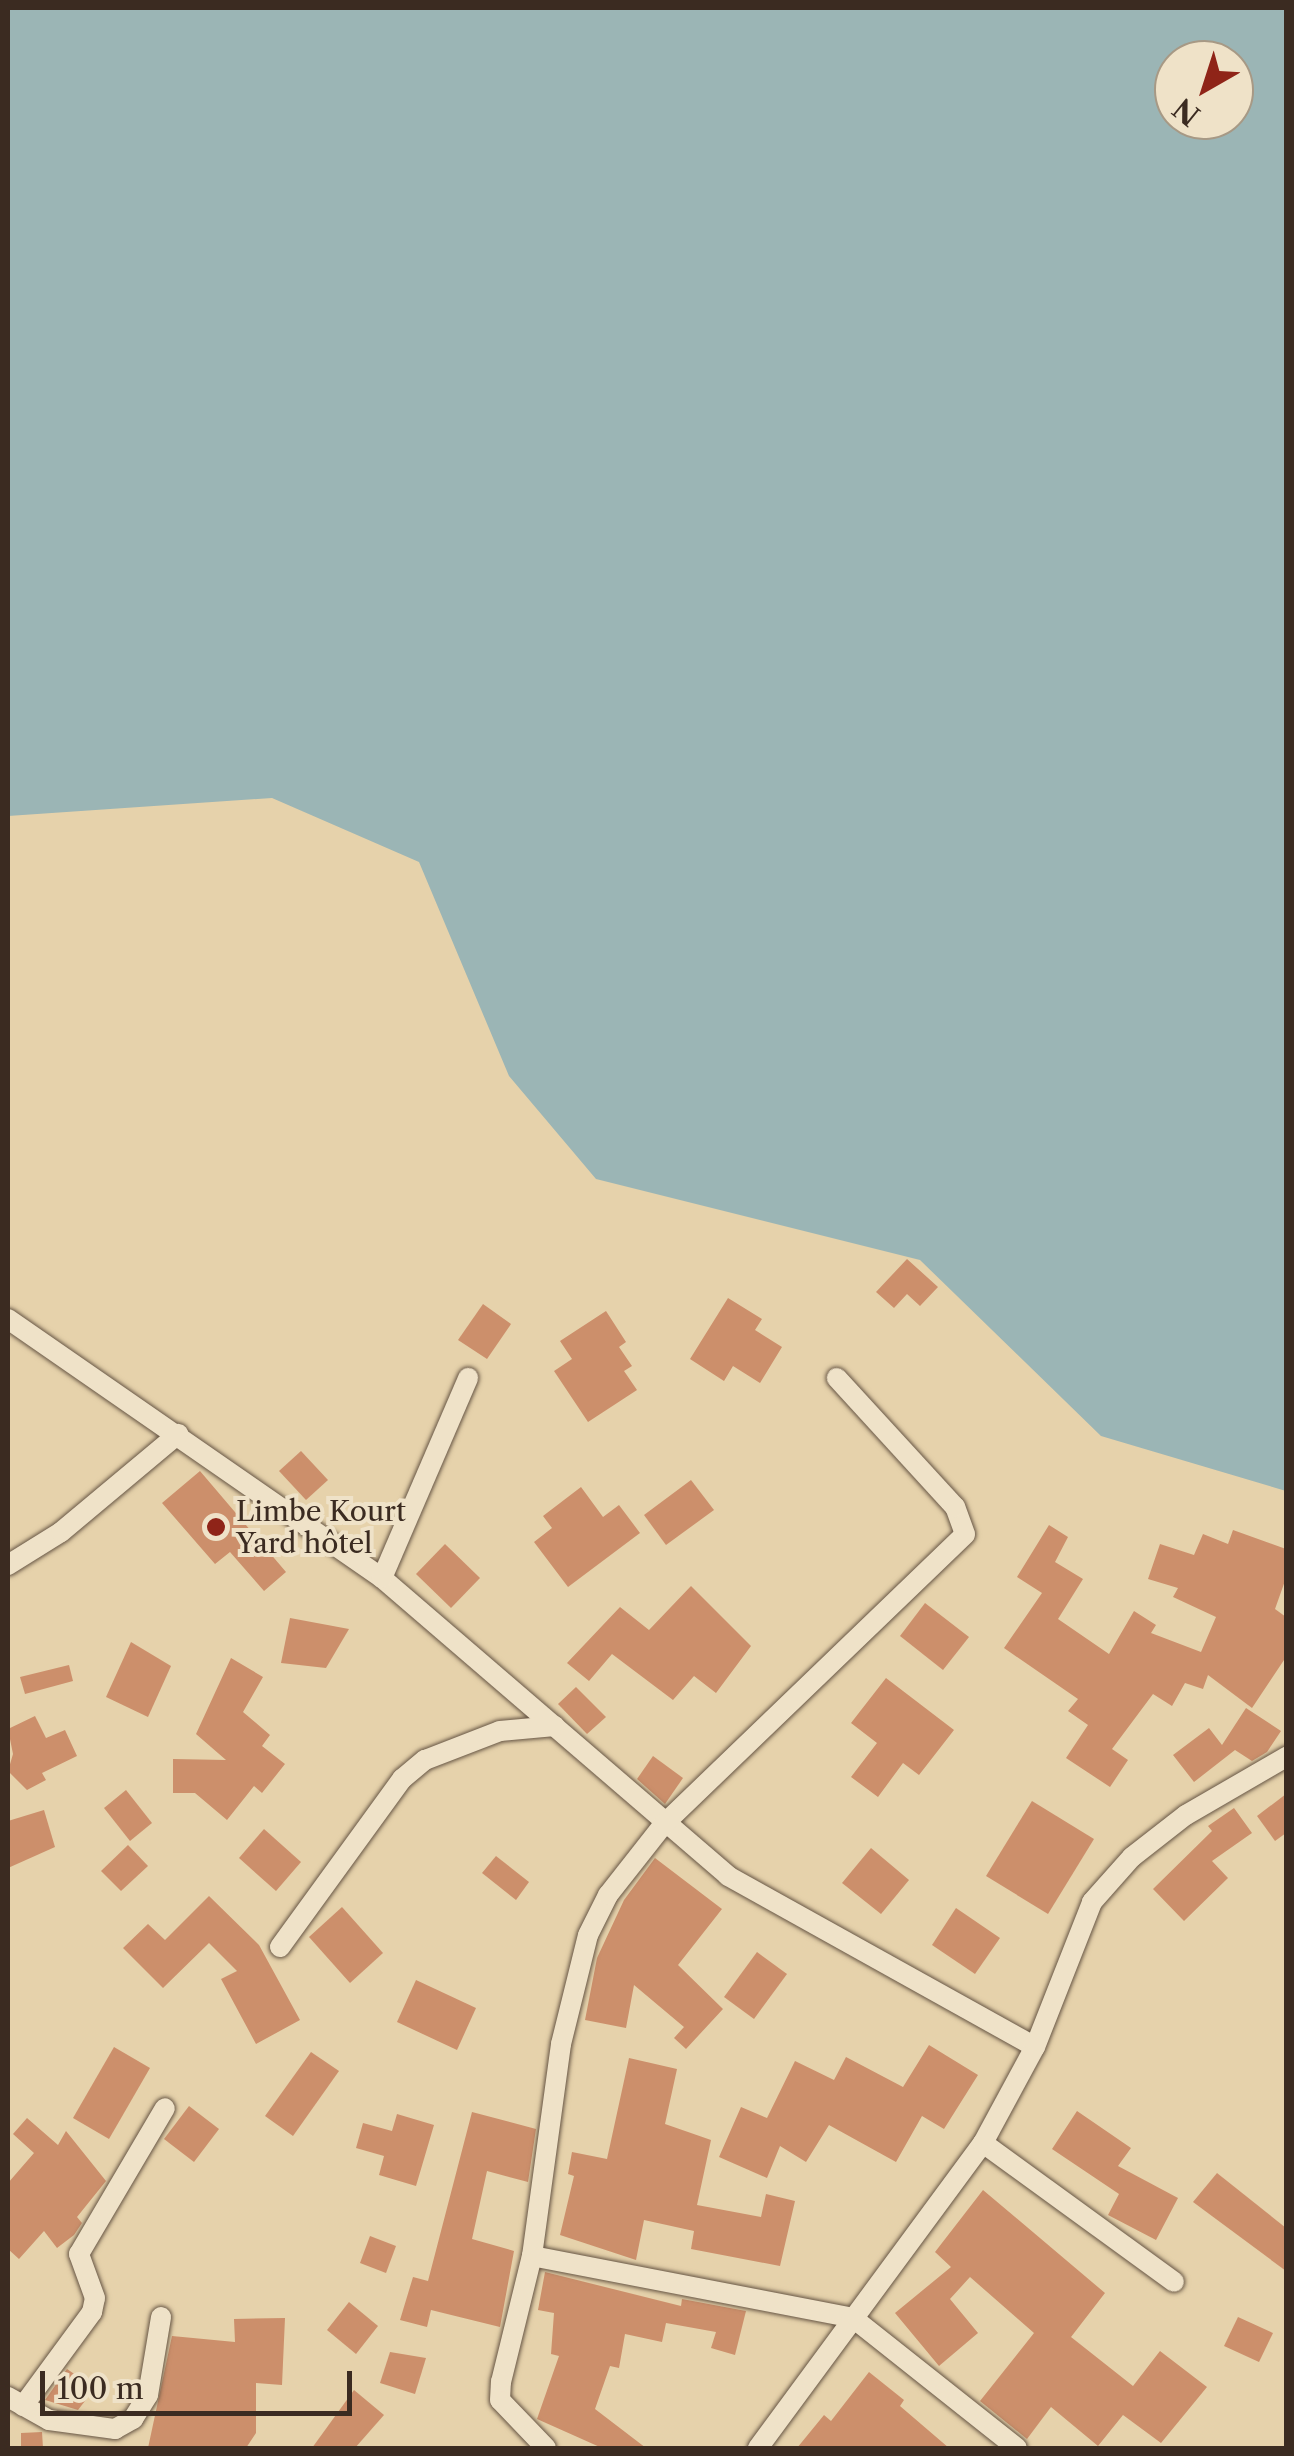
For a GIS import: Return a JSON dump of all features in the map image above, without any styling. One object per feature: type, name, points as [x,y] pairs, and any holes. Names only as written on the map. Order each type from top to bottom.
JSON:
[{"type":"street","points":[[8,1347],[14,1324],[382,1578],[555,1726],[663,1825],[778,1907],[1035,2047]]},
{"type":"street","points":[[382,1578],[468,1378]]},
{"type":"street","points":[[546,2448],[500,2400],[532,2256],[572,1980],[608,1895],[663,1825],[965,1534],[955,1507],[837,1378]]},
{"type":"street","points":[[8,1564],[61,1532],[178,1434]]},
{"type":"street","points":[[280,1947],[402,1779],[425,1760],[500,1731],[555,1726]]},
{"type":"street","points":[[758,2448],[983,2143],[1035,2047],[1092,1902],[1132,1857],[1186,1815],[1286,1757]]},
{"type":"street","points":[[160,2317],[148,2395],[133,2419],[116,2428],[48,2420],[15,2402],[92,2312],[94,2298],[79,2254],[165,2108]]},
{"type":"street","points":[[983,2143],[1174,2282]]},
{"type":"street","points":[[532,2256],[854,2318],[1018,2448]]},
{"type":"water","points":[[8,8],[1286,8],[1286,1491],[1101,1436],[920,1260],[596,1179],[509,1076],[419,862],[272,798],[8,816]]},
{"type":"building","points":[[907,1259],[938,1287],[920,1306],[907,1294],[894,1308],[876,1292]]},
{"type":"building","points":[[728,1298],[762,1319],[755,1330],[782,1347],[760,1383],[733,1366],[724,1381],[690,1359]]},
{"type":"building","points":[[483,1304],[511,1324],[487,1359],[458,1340]]},
{"type":"building","points":[[606,1311],[626,1342],[619,1347],[632,1366],[624,1371],[637,1390],[588,1422],[554,1371],[572,1359],[560,1341]]},
{"type":"building","points":[[301,1451],[328,1480],[306,1500],[279,1471]]},
{"type":"building","name":"Limbe Kourt Yard hôtel","points":[[200,1471],[286,1572],[264,1591],[230,1552],[215,1564],[162,1503]]},
{"type":"building","points":[[691,1480],[714,1510],[666,1545],[644,1515]]},
{"type":"building","points":[[581,1487],[603,1517],[619,1505],[640,1533],[568,1587],[534,1542],[552,1528],[543,1516]]},
{"type":"building","points":[[1049,1525],[1068,1537],[1055,1562],[1083,1579],[1058,1619],[1109,1654],[1134,1611],[1156,1625],[1151,1633],[1201,1652],[1216,1617],[1173,1597],[1178,1588],[1148,1579],[1160,1544],[1194,1555],[1203,1534],[1228,1544],[1233,1530],[1286,1549],[1286,1578],[1275,1609],[1286,1617],[1286,1657],[1252,1708],[1208,1675],[1203,1689],[1185,1683],[1172,1706],[1153,1694],[1112,1749],[1128,1760],[1110,1787],[1066,1758],[1088,1725],[1068,1711],[1078,1699],[1004,1648],[1042,1593],[1017,1577]]},
{"type":"building","points":[[445,1544],[480,1578],[451,1608],[416,1574]]},
{"type":"building","points":[[691,1586],[751,1646],[716,1693],[694,1676],[673,1700],[612,1654],[589,1681],[567,1663],[620,1607],[649,1630]]},
{"type":"building","points":[[925,1603],[969,1637],[943,1670],[900,1636]]},
{"type":"building","points":[[290,1618],[349,1629],[326,1668],[281,1663]]},
{"type":"building","points":[[131,1642],[171,1666],[148,1717],[106,1697]]},
{"type":"building","points":[[231,1658],[263,1677],[243,1712],[270,1735],[262,1746],[285,1764],[262,1793],[254,1786],[227,1820],[195,1793],[173,1793],[173,1759],[226,1760],[196,1734]]},
{"type":"building","points":[[69,1665],[73,1681],[25,1694],[20,1677]]},
{"type":"building","points":[[886,1678],[954,1730],[919,1775],[903,1763],[878,1797],[851,1777],[877,1743],[851,1723]]},
{"type":"building","points":[[576,1687],[606,1717],[587,1734],[558,1704]]},
{"type":"building","points":[[1246,1708],[1281,1731],[1267,1752],[1252,1761],[1235,1750],[1194,1782],[1173,1755],[1209,1728],[1222,1745]]},
{"type":"building","points":[[35,1716],[46,1738],[65,1730],[77,1756],[42,1773],[46,1780],[27,1790],[8,1771],[13,1754],[8,1729]]},
{"type":"building","points":[[653,1756],[683,1778],[665,1804],[637,1779]]},
{"type":"building","points":[[126,1790],[152,1823],[130,1841],[104,1808]]},
{"type":"building","points":[[1286,1794],[1286,1833],[1275,1841],[1257,1816]]},
{"type":"building","points":[[1032,1801],[1094,1839],[1048,1914],[986,1876]]},
{"type":"building","points":[[1234,1808],[1252,1833],[1212,1861],[1228,1878],[1184,1921],[1153,1889],[1212,1831],[1208,1826]]},
{"type":"building","points":[[44,1810],[55,1847],[8,1868],[8,1821]]},
{"type":"building","points":[[264,1829],[301,1862],[276,1891],[239,1858]]},
{"type":"building","points":[[128,1845],[148,1866],[121,1891],[101,1871]]},
{"type":"building","points":[[871,1848],[909,1880],[881,1914],[842,1883]]},
{"type":"building","points":[[496,1856],[529,1882],[516,1900],[482,1873]]},
{"type":"building","points":[[655,1858],[722,1909],[678,1965],[723,2009],[686,2049],[674,2038],[684,2027],[634,1985],[626,2028],[585,2020],[597,1958],[624,1900]]},
{"type":"building","points":[[209,1896],[259,1945],[300,2020],[256,2044],[221,1979],[237,1971],[209,1943],[163,1988],[123,1948],[148,1924],[165,1940]]},
{"type":"building","points":[[342,1907],[383,1953],[350,1983],[309,1937]]},
{"type":"building","points":[[956,1908],[1000,1938],[975,1974],[932,1945]]},
{"type":"building","points":[[757,1952],[787,1974],[754,2019],[724,1997]]},
{"type":"building","points":[[416,1980],[476,2008],[457,2050],[397,2022]]},
{"type":"building","points":[[929,2045],[978,2075],[944,2129],[922,2116],[896,2162],[829,2125],[806,2162],[780,2146],[767,2178],[719,2157],[741,2107],[767,2118],[795,2061],[834,2080],[846,2057],[903,2087]]},
{"type":"building","points":[[114,2047],[150,2068],[109,2139],[73,2118]]},
{"type":"building","points":[[311,2052],[339,2071],[293,2136],[265,2116]]},
{"type":"building","points":[[629,2058],[677,2069],[665,2124],[711,2140],[697,2205],[761,2217],[766,2194],[795,2201],[780,2266],[691,2249],[694,2231],[644,2220],[636,2260],[560,2235],[574,2176],[568,2174],[572,2152],[607,2159]]},
{"type":"building","points":[[189,2106],[219,2129],[194,2162],[164,2139]]},
{"type":"building","points":[[1077,2111],[1131,2148],[1118,2166],[1178,2198],[1156,2240],[1108,2215],[1119,2194],[1052,2149]]},
{"type":"building","points":[[472,2112],[536,2129],[528,2182],[487,2171],[472,2239],[514,2251],[500,2327],[431,2310],[427,2327],[400,2320],[413,2277],[428,2281]]},
{"type":"building","points":[[397,2114],[434,2125],[416,2186],[379,2175],[384,2156],[356,2148],[363,2123],[392,2131]]},
{"type":"building","points":[[27,2118],[58,2145],[66,2131],[106,2181],[77,2217],[82,2223],[74,2235],[57,2248],[44,2231],[19,2259],[8,2249],[8,2183],[34,2153],[13,2134]]},
{"type":"building","points":[[1217,2173],[1286,2228],[1286,2271],[1193,2202]]},
{"type":"building","points":[[983,2190],[1105,2293],[1071,2337],[1133,2386],[1160,2351],[1207,2387],[1161,2443],[1123,2415],[1098,2446],[1051,2407],[1027,2439],[980,2401],[1034,2333],[970,2277],[950,2299],[978,2333],[939,2366],[895,2313],[951,2267],[935,2252]]},
{"type":"building","points":[[370,2236],[396,2246],[386,2273],[360,2263]]},
{"type":"building","points":[[545,2272],[681,2306],[682,2299],[746,2311],[735,2355],[711,2348],[716,2332],[666,2323],[662,2342],[625,2334],[619,2368],[610,2366],[595,2409],[646,2448],[602,2448],[537,2419],[559,2356],[551,2354],[554,2313],[538,2310]]},
{"type":"building","points":[[349,2302],[378,2326],[356,2354],[327,2330]]},
{"type":"building","points":[[1238,2317],[1273,2333],[1259,2362],[1224,2346]]},
{"type":"building","points":[[285,2318],[282,2385],[256,2383],[256,2433],[246,2448],[148,2448],[172,2336],[235,2342],[234,2319]]},
{"type":"building","points":[[390,2352],[426,2358],[415,2394],[380,2383]]},
{"type":"building","points":[[67,2369],[95,2388],[78,2410],[45,2400]]},
{"type":"building","points":[[869,2372],[904,2400],[900,2406],[949,2448],[797,2448],[824,2415],[831,2421]]},
{"type":"building","points":[[354,2390],[384,2415],[355,2448],[312,2448]]},
{"type":"building","points":[[42,2432],[43,2448],[21,2448],[21,2433]]},
{"type":"place","name":"Limbe Kourt Yard hôtel","points":[[216,1527]]}]
